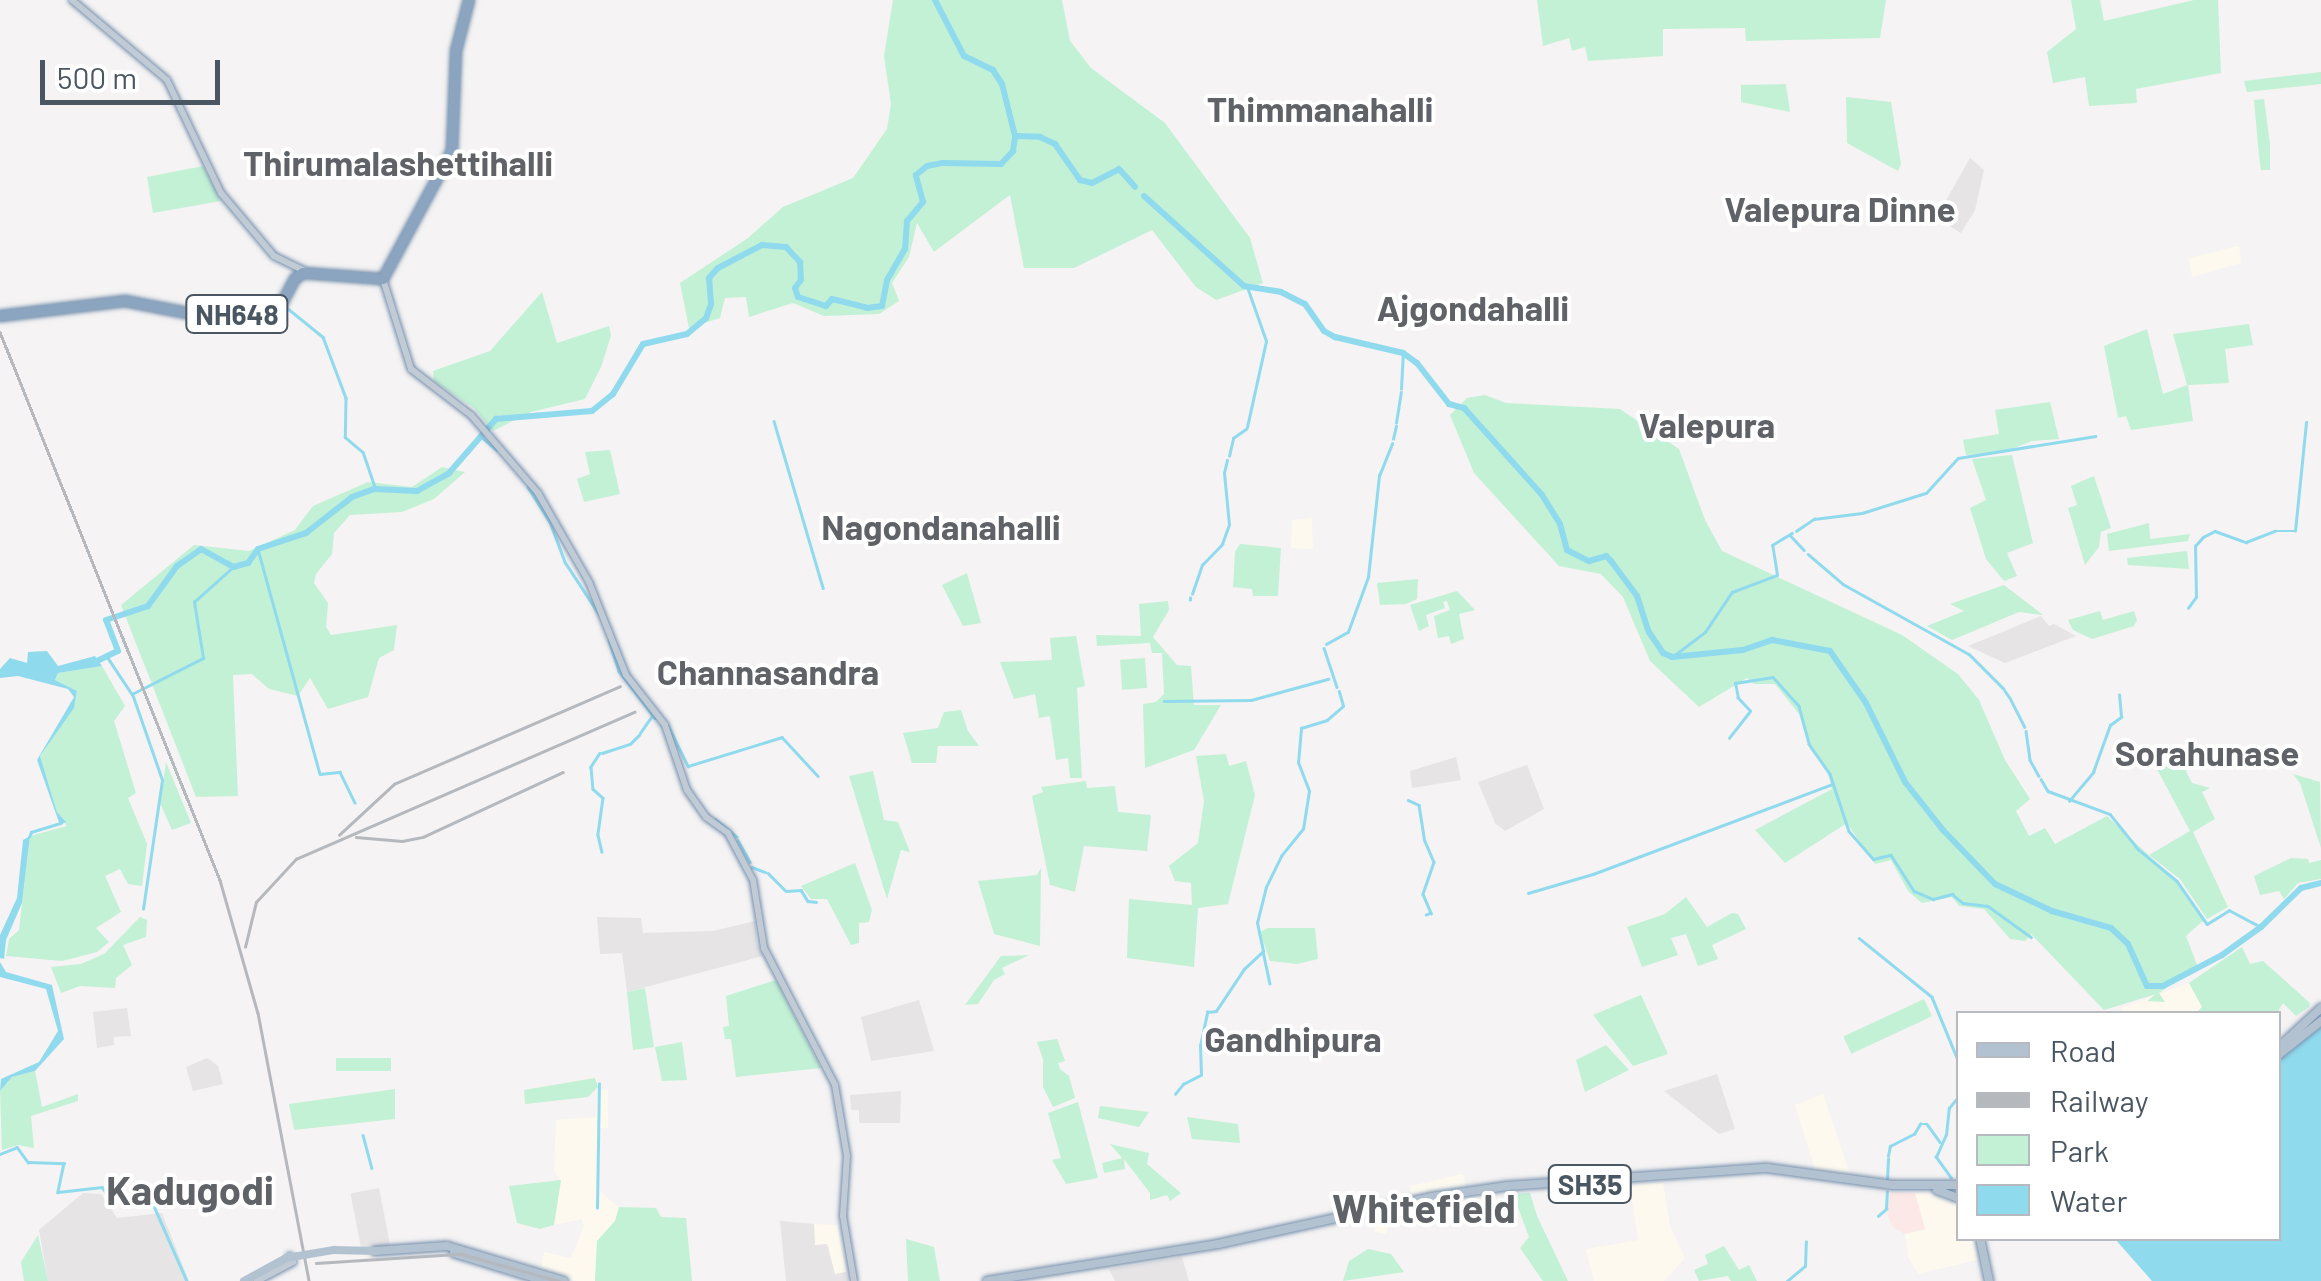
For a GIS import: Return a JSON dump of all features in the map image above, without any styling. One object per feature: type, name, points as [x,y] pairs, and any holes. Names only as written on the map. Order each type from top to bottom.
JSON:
[{"type":"highway","points":[[383,279],[452,151],[456,51],[469,0]]},
{"type":"highway","name":"NH648","points":[[0,316],[124,301],[192,314],[262,312],[280,305],[294,279],[308,272],[383,279]]},
{"type":"main road","points":[[72,0],[167,80],[221,193],[274,256],[308,272]]},
{"type":"main road","points":[[294,266],[294,279]]},
{"type":"main road","points":[[383,279],[411,368],[476,422],[520,467],[553,517],[600,604],[626,675],[666,725],[695,805]]},
{"type":"main road","points":[[645,699],[674,748],[683,788],[704,820],[726,836],[754,887],[762,948],[831,1077],[845,1170],[841,1216],[852,1281]]},
{"type":"main road","points":[[2281,1048],[2320,1014]]},
{"type":"main road","name":"SH35","points":[[1762,1170],[1956,1191]]},
{"type":"main road","name":"SH35","points":[[987,1281],[1238,1240],[1467,1192],[1762,1170],[1956,1191]]},
{"type":"main road","name":"SH35","points":[[1002,1281],[1237,1244],[1467,1192]]},
{"type":"main road","points":[[1980,1241],[1987,1281]]},
{"type":"main road","points":[[244,1281],[286,1258],[334,1250],[444,1249],[564,1281]]},
{"type":"main road","points":[[244,1281],[293,1259],[257,1281]]},
{"type":"main road","points":[[527,1273],[545,1281]]},
{"type":"shaded area","points":[[1970,158],[1984,170],[1975,210],[1961,233],[1936,218]]},
{"type":"shaded area","points":[[2239,246],[2241,263],[2192,277],[2189,258]]},
{"type":"shaded area","points":[[1312,518],[1313,549],[1291,548],[1292,520]]},
{"type":"shaded area","points":[[2041,616],[2049,626],[2054,624],[2076,636],[2005,663],[1968,646]]},
{"type":"shaded area","points":[[1456,757],[1461,780],[1412,788],[1410,771]]},
{"type":"shaded area","points":[[1527,765],[1544,809],[1505,831],[1495,823],[1478,782]]},
{"type":"shaded area","points":[[597,917],[641,918],[643,933],[713,931],[755,921],[757,944],[763,956],[627,992],[622,953],[600,954]]},
{"type":"shaded area","points":[[2189,983],[2202,1007],[2199,1011],[2121,1008]]},
{"type":"shaded area","points":[[919,1000],[934,1051],[871,1061],[861,1017]]},
{"type":"shaded area","points":[[127,1008],[131,1036],[114,1037],[114,1045],[97,1048],[93,1012]]},
{"type":"shaded area","points":[[207,1058],[218,1066],[223,1084],[193,1091],[186,1067]]},
{"type":"shaded area","points":[[1717,1074],[1735,1129],[1719,1134],[1664,1091]]},
{"type":"shaded area","points":[[597,1090],[608,1090],[608,1128],[599,1128],[596,1189],[619,1207],[615,1221],[597,1241],[595,1281],[577,1281],[540,1271],[544,1252],[571,1258],[584,1226],[582,1219],[554,1225],[561,1181],[554,1171],[556,1120],[596,1117]]},
{"type":"shaded area","points":[[901,1091],[900,1123],[859,1123],[859,1110],[851,1110],[850,1095]]},
{"type":"shaded area","points":[[1823,1094],[1851,1177],[1816,1173],[1795,1105]]},
{"type":"shaded area","points":[[1463,1174],[1467,1196],[1495,1192],[1496,1210],[1407,1218],[1403,1225],[1390,1220],[1386,1234],[1375,1232],[1375,1213],[1355,1216],[1352,1199],[1375,1194],[1377,1206],[1398,1202],[1412,1195],[1410,1186]]},
{"type":"shaded area","points":[[1663,1183],[1670,1226],[1685,1258],[1664,1281],[1594,1281],[1586,1249],[1638,1240],[1630,1186]]},
{"type":"shaded area","points":[[379,1188],[390,1246],[362,1251],[351,1194]]},
{"type":"shaded area","points":[[1890,1192],[1915,1193],[1925,1229],[1905,1234],[1893,1227],[1887,1214]]},
{"type":"shaded area","points":[[83,1193],[101,1194],[117,1218],[162,1213],[189,1281],[48,1281],[39,1230]]},
{"type":"shaded area","points":[[1915,1193],[1941,1195],[1956,1203],[1956,1241],[1974,1241],[1977,1260],[1918,1274],[1908,1257],[1905,1234],[1924,1229]]},
{"type":"shaded area","points":[[780,1221],[814,1224],[815,1245],[827,1244],[835,1274],[846,1272],[848,1281],[786,1281]]},
{"type":"shaded area","points":[[814,1224],[837,1225],[846,1272],[835,1275],[828,1245],[815,1245]]},
{"type":"shaded area","points":[[1182,1257],[1189,1281],[1115,1281],[1109,1269]]},
{"type":"green space","points":[[893,0],[1062,0],[1070,41],[1091,68],[1165,123],[1250,238],[1263,283],[1216,300],[1196,287],[1152,230],[1074,268],[1024,268],[1010,195],[934,252],[917,223],[909,257],[892,283],[899,301],[879,314],[824,316],[793,303],[749,317],[746,297],[725,298],[720,318],[689,328],[680,283],[748,238],[783,207],[853,178],[887,129],[891,104],[884,56]]},
{"type":"green space","points":[[1537,0],[1886,0],[1880,38],[1746,41],[1745,28],[1663,29],[1663,56],[1588,61],[1585,47],[1572,51],[1569,38],[1543,46]]},
{"type":"green space","points":[[2071,0],[2100,0],[2104,21],[2194,0],[2218,0],[2221,73],[2136,89],[2137,103],[2089,106],[2085,77],[2053,83],[2047,52],[2076,29]]},
{"type":"green space","points":[[2321,72],[2321,84],[2247,92],[2244,81]]},
{"type":"green space","points":[[1786,84],[1790,112],[1741,102],[1741,85]]},
{"type":"green space","points":[[1846,97],[1891,102],[1901,164],[1898,171],[1847,143]]},
{"type":"green space","points":[[2264,99],[2270,170],[2261,170],[2254,100]]},
{"type":"green space","points":[[203,166],[221,201],[153,213],[147,177]]},
{"type":"green space","points":[[542,292],[557,343],[609,326],[611,336],[601,367],[585,399],[531,412],[493,431],[474,408],[434,381],[433,371],[490,351]]},
{"type":"green space","points":[[2249,324],[2253,345],[2225,349],[2229,383],[2188,385],[2193,421],[2131,430],[2126,416],[2118,418],[2104,346],[2147,329],[2163,394],[2187,385],[2173,334]]},
{"type":"green space","points":[[1485,395],[1506,403],[1620,409],[1679,449],[1705,520],[1722,551],[1902,635],[1958,674],[1979,700],[2005,760],[2030,799],[2016,811],[2029,836],[2045,828],[2055,844],[2107,816],[2176,881],[2204,920],[2186,936],[2197,965],[2159,993],[2165,1002],[2147,1001],[2156,994],[2104,1010],[2031,934],[2025,941],[2010,939],[1984,909],[1959,906],[1952,897],[1922,903],[1908,891],[1891,860],[1875,864],[1847,823],[1785,863],[1755,830],[1832,789],[1827,770],[1810,749],[1799,714],[1775,684],[1754,684],[1747,678],[1699,707],[1650,661],[1623,597],[1601,574],[1559,566],[1474,473],[1450,415],[1467,398]]},
{"type":"green space","points":[[2050,402],[2059,439],[2032,441],[2001,453],[1966,455],[1963,440],[1999,434],[1995,410]]},
{"type":"green space","points":[[610,450],[620,494],[584,502],[577,479],[590,474],[585,452]]},
{"type":"green space","points":[[2012,455],[2033,543],[2007,553],[2017,576],[2004,581],[1986,559],[1970,508],[1986,500],[1972,459]]},
{"type":"green space","points":[[442,467],[465,472],[434,499],[402,512],[350,515],[334,533],[332,554],[316,574],[314,583],[328,603],[326,627],[331,635],[397,625],[394,650],[379,658],[368,697],[328,709],[310,678],[298,696],[269,689],[252,674],[233,675],[238,796],[196,797],[121,605],[194,545],[249,551],[295,530],[313,506],[368,482],[412,487]]},
{"type":"green space","points":[[2094,476],[2111,528],[2101,532],[2099,547],[2085,565],[2068,508],[2077,505],[2071,486]]},
{"type":"green space","points":[[2149,523],[2150,539],[2190,534],[2188,541],[2109,551],[2107,534]]},
{"type":"green space","points":[[1240,544],[1281,548],[1278,596],[1253,596],[1252,589],[1233,587],[1235,552]]},
{"type":"green space","points":[[2187,551],[2189,569],[2128,565],[2127,558]]},
{"type":"green space","points":[[967,573],[981,623],[963,626],[942,585]]},
{"type":"green space","points":[[1418,579],[1417,599],[1406,604],[1380,605],[1377,583]]},
{"type":"green space","points":[[2004,585],[2043,615],[2019,612],[1952,640],[1927,626],[1964,611],[1950,604]]},
{"type":"green space","points":[[1457,591],[1475,610],[1459,614],[1464,639],[1451,644],[1449,636],[1438,638],[1434,616],[1450,610],[1447,601],[1443,602],[1445,608],[1426,615],[1429,626],[1419,631],[1410,605]]},
{"type":"green space","points":[[1168,601],[1169,610],[1153,637],[1177,665],[1191,666],[1194,705],[1221,705],[1194,750],[1145,768],[1143,704],[1156,702],[1164,694],[1162,653],[1152,653],[1150,643],[1097,646],[1096,635],[1141,636],[1139,604]]},
{"type":"green space","points":[[2100,611],[2103,620],[2134,611],[2137,620],[2134,626],[2092,639],[2073,630],[2068,620]]},
{"type":"green space","points":[[1076,636],[1085,686],[1077,688],[1082,778],[1070,778],[1068,758],[1056,760],[1050,716],[1039,718],[1035,694],[1014,699],[1000,662],[1052,660],[1050,638]]},
{"type":"green space","points":[[1145,658],[1147,688],[1122,690],[1120,660]]},
{"type":"green space","points":[[102,666],[125,706],[114,721],[136,793],[128,798],[147,844],[142,886],[128,884],[120,869],[105,876],[121,912],[96,928],[109,942],[97,952],[62,961],[6,956],[9,939],[19,930],[30,836],[67,826],[57,812],[40,756],[74,707],[77,691],[55,680],[58,673]]},
{"type":"green space","points":[[961,710],[968,731],[979,746],[938,746],[936,763],[912,763],[903,733],[938,728],[944,712]]},
{"type":"green space","points":[[2166,748],[2177,769],[2184,767],[2192,783],[2210,788],[2202,792],[2215,819],[2193,832],[2228,907],[2207,919],[2180,879],[2149,855],[2190,831],[2150,756]]},
{"type":"green space","points":[[1226,754],[1229,766],[1246,761],[1255,795],[1228,904],[1198,908],[1194,967],[1127,958],[1129,899],[1192,905],[1191,883],[1175,881],[1169,866],[1198,843],[1204,801],[1196,756]]},
{"type":"green space","points":[[166,762],[191,823],[172,830],[160,803]]},
{"type":"green space","points":[[873,771],[884,820],[898,822],[910,852],[901,850],[887,899],[849,776]]},
{"type":"green space","points":[[2293,774],[2320,782],[2321,848],[2300,783]]},
{"type":"green space","points":[[1086,781],[1087,788],[1115,786],[1118,812],[1151,815],[1147,851],[1084,846],[1075,892],[1050,885],[1032,796],[1043,792],[1041,787]]},
{"type":"green space","points":[[2291,858],[2308,859],[2309,863],[2321,860],[2321,879],[2298,883],[2284,899],[2279,891],[2260,895],[2254,876]]},
{"type":"green space","points":[[855,863],[872,910],[869,922],[859,923],[859,943],[851,945],[827,899],[811,899],[801,886]]},
{"type":"green space","points":[[1041,868],[1040,946],[994,934],[978,881],[1037,875]]},
{"type":"green space","points":[[1686,897],[1707,927],[1732,913],[1738,914],[1746,929],[1712,945],[1718,959],[1698,966],[1686,934],[1671,938],[1678,955],[1642,967],[1627,927],[1665,914]]},
{"type":"green space","points":[[140,917],[147,920],[146,937],[123,945],[132,965],[116,978],[115,988],[80,986],[61,993],[51,967],[81,964],[104,954]]},
{"type":"green space","points":[[1268,928],[1315,928],[1318,959],[1297,964],[1270,961],[1260,932]]},
{"type":"green space","points":[[2242,947],[2250,964],[2263,961],[2310,1003],[2296,1016],[2283,1003],[2278,1011],[2198,1011],[2202,1007],[2189,983]]},
{"type":"green space","points":[[1029,955],[1002,968],[1005,974],[994,980],[978,1004],[965,1005],[1001,956]]},
{"type":"green space","points":[[776,980],[821,1068],[736,1077],[731,1039],[725,1039],[723,1027],[729,1026],[726,996]]},
{"type":"green space","points":[[645,988],[654,1047],[633,1050],[627,992]]},
{"type":"green space","points":[[1641,995],[1668,1054],[1633,1066],[1593,1015]]},
{"type":"green space","points":[[1924,999],[1932,1016],[1851,1054],[1843,1037]]},
{"type":"green space","points":[[1057,1039],[1065,1061],[1058,1063],[1069,1076],[1075,1098],[1053,1107],[1043,1087],[1043,1059],[1037,1042]]},
{"type":"green space","points":[[682,1042],[687,1080],[662,1081],[655,1047]]},
{"type":"green space","points":[[1606,1045],[1629,1070],[1585,1092],[1576,1060]]},
{"type":"green space","points":[[336,1058],[391,1058],[391,1071],[336,1071]]},
{"type":"green space","points":[[35,1071],[42,1107],[78,1094],[78,1101],[31,1116],[34,1148],[18,1145],[2,1150],[0,1091],[12,1077]]},
{"type":"green space","points":[[595,1078],[598,1087],[588,1097],[525,1104],[524,1090]]},
{"type":"green space","points":[[395,1089],[395,1119],[294,1130],[289,1104]]},
{"type":"green space","points":[[1078,1102],[1098,1178],[1066,1184],[1052,1160],[1061,1158],[1048,1113]]},
{"type":"green space","points":[[1100,1106],[1149,1112],[1139,1127],[1098,1118]]},
{"type":"green space","points":[[1187,1117],[1238,1124],[1240,1143],[1192,1139]]},
{"type":"green space","points":[[1110,1144],[1149,1153],[1147,1164],[1181,1193],[1170,1201],[1167,1195],[1150,1200],[1150,1193],[1124,1159],[1125,1169],[1104,1173],[1102,1163],[1122,1158]]},
{"type":"green space","points":[[561,1180],[554,1225],[540,1229],[517,1223],[509,1186]]},
{"type":"green space","points":[[1530,1193],[1568,1281],[1543,1281],[1520,1248],[1529,1237],[1513,1194]]},
{"type":"green space","points":[[619,1207],[656,1208],[661,1217],[686,1218],[692,1281],[595,1281],[597,1241],[615,1221]]},
{"type":"green space","points":[[38,1235],[48,1281],[24,1281],[21,1262]]},
{"type":"green space","points":[[906,1239],[934,1247],[940,1281],[908,1281]]},
{"type":"green space","points":[[1724,1246],[1739,1270],[1749,1265],[1757,1281],[1731,1281],[1728,1276],[1699,1281],[1694,1270],[1708,1264],[1705,1255]]},
{"type":"green space","points":[[1368,1249],[1391,1254],[1404,1272],[1343,1281],[1349,1261]]},
{"type":"water","points":[[47,651],[58,666],[95,656],[102,666],[58,673],[55,680],[77,691],[74,708],[40,756],[57,812],[66,822],[60,825],[37,760],[74,697],[68,689],[18,676],[0,678],[0,669],[10,658],[27,663],[28,652]]},
{"type":"water","points":[[30,836],[22,903],[6,940],[4,959],[0,958],[0,935],[17,898],[23,840]]},
{"type":"water","points":[[0,962],[6,972],[52,985],[64,1039],[35,1071],[12,1077],[0,1091],[1,1079],[39,1062],[58,1031],[46,989],[0,977]]},
{"type":"water","points":[[2321,1027],[2321,1281],[2152,1281],[2117,1241],[2281,1241],[2281,1058]]},
{"type":"waterway","points":[[95,662],[118,651],[106,620],[148,606],[177,566],[201,549],[233,567],[248,563],[258,549],[306,533],[352,497],[374,489],[417,491],[449,473],[496,419],[592,411],[613,394],[643,344],[687,334],[706,318],[711,304],[709,278],[718,268],[762,245],[786,247],[800,262],[801,280],[795,288],[798,297],[826,306],[832,299],[867,308],[882,306],[887,280],[905,249],[907,221],[923,202],[916,175],[927,166],[942,163],[1001,164],[1013,151],[1015,136],[1002,84],[993,70],[964,56],[935,0]]},
{"type":"waterway","points":[[1015,136],[1040,137],[1055,144],[1080,180],[1092,183],[1119,169],[1135,187]]},
{"type":"waterway","points":[[1144,196],[1244,286],[1281,292],[1305,304],[1324,331],[1335,337],[1403,353],[1417,363],[1449,404],[1464,408],[1542,495],[1560,524],[1567,550],[1589,561],[1606,556],[1611,561],[1637,596],[1649,632],[1663,653],[1672,657],[1743,650],[1772,640],[1830,651],[1866,703],[1905,782],[1943,830],[1995,884],[2052,911],[2111,928],[2128,944],[2147,986],[2163,986],[2222,955],[2261,927],[2301,888],[2321,883]]},
{"type":"waterway","points":[[1247,287],[1266,341],[1247,427]]},
{"type":"waterway","points":[[286,307],[323,337],[346,398],[345,437],[363,452],[376,489]]},
{"type":"waterway","points":[[1401,389],[1403,353]]},
{"type":"waterway","points":[[1396,423],[1401,392]]},
{"type":"waterway","points":[[774,421],[823,588]]},
{"type":"waterway","points":[[2188,608],[2196,597],[2195,546],[2203,537],[2215,531],[2246,542],[2275,531],[2295,531],[2306,423]]},
{"type":"waterway","points":[[1393,439],[1396,426]]},
{"type":"waterway","points":[[1229,456],[1233,438],[1246,429]]},
{"type":"waterway","points":[[479,435],[497,450]]},
{"type":"waterway","points":[[1796,531],[1814,519],[1862,513],[1926,493],[1958,458],[2095,436]]},
{"type":"waterway","points":[[1326,644],[1348,632],[1368,577],[1379,476],[1392,444]]},
{"type":"waterway","points":[[1192,594],[1202,565],[1222,544],[1229,525],[1224,473],[1227,460]]},
{"type":"waterway","points":[[528,487],[550,522],[565,562],[599,614]]},
{"type":"waterway","points":[[1672,657],[1705,632],[1732,592],[1777,575],[1772,545],[1792,533]]},
{"type":"waterway","points":[[1791,536],[1804,550]]},
{"type":"waterway","points":[[258,549],[320,774],[340,772],[355,803]]},
{"type":"waterway","points":[[1808,554],[1843,584],[1969,654],[2004,689]]},
{"type":"waterway","points":[[143,909],[162,780],[132,694],[203,658],[194,602],[233,567]]},
{"type":"waterway","points":[[609,640],[619,671],[655,718]]},
{"type":"waterway","points":[[1324,648],[1337,687]]},
{"type":"waterway","points":[[108,658],[132,694]]},
{"type":"waterway","points":[[1729,738],[1750,711],[1738,698],[1735,683],[1773,677],[1799,706],[1809,744],[1830,774],[1849,831],[1873,859],[1891,855],[1914,891],[1933,899],[1952,894],[1963,903],[1988,906],[2031,937]]},
{"type":"waterway","points":[[1164,701],[1251,700],[1328,679]]},
{"type":"waterway","points":[[2005,691],[2010,698]]},
{"type":"waterway","points":[[1175,1094],[1183,1084],[1201,1075],[1200,1046],[1207,1012],[1216,1011],[1244,969],[1263,951],[1257,923],[1266,887],[1281,856],[1303,829],[1309,791],[1298,763],[1301,728],[1327,720],[1343,706],[1339,692]]},
{"type":"waterway","points":[[2069,801],[2093,772],[2110,725],[2121,717],[2119,695]]},
{"type":"waterway","points":[[2011,700],[2025,727]]},
{"type":"waterway","points":[[640,733],[651,717]]},
{"type":"waterway","points":[[668,725],[688,766],[782,737],[818,776]]},
{"type":"waterway","points":[[2026,731],[2030,760],[2039,776]]},
{"type":"waterway","points":[[602,753],[630,744],[639,735]]},
{"type":"waterway","points":[[600,753],[591,767],[593,789],[603,798],[598,835],[602,852]]},
{"type":"waterway","points":[[2041,779],[2048,791],[2110,814],[2138,849],[2177,881],[2207,924],[2229,910],[2261,927]]},
{"type":"waterway","points":[[1528,893],[1593,874],[1832,784]]},
{"type":"waterway","points":[[1408,800],[1419,805],[1425,841],[1434,862],[1423,894],[1431,913],[1426,915]]},
{"type":"waterway","points":[[715,819],[737,837]]},
{"type":"waterway","points":[[29,837],[31,832],[61,823]]},
{"type":"waterway","points":[[738,840],[750,862]]},
{"type":"waterway","points":[[752,867],[765,872]]},
{"type":"waterway","points":[[768,873],[786,891],[801,890],[808,901],[816,902]]},
{"type":"waterway","points":[[1859,938],[1932,997],[1956,1055]]},
{"type":"waterway","points":[[1263,951],[1270,983]]},
{"type":"waterway","points":[[597,1208],[599,1084]]},
{"type":"waterway","points":[[1951,1178],[1936,1157],[1946,1135],[1949,1108],[1956,1099]]},
{"type":"waterway","points":[[1888,1156],[1890,1146],[1914,1134],[1920,1124],[1927,1124],[1940,1142]]},
{"type":"waterway","points":[[363,1135],[372,1168]]},
{"type":"waterway","points":[[0,1154],[17,1147],[28,1162],[64,1163],[58,1192],[102,1187],[112,1201],[141,1199],[154,1206],[187,1281]]},
{"type":"waterway","points":[[1887,1179],[1888,1159]]},
{"type":"waterway","points":[[1878,1216],[1886,1209],[1887,1192]]},
{"type":"waterway","points":[[1787,1281],[1805,1266],[1806,1242]]},
{"type":"railway","points":[[0,332],[220,880],[258,1013],[309,1281]]},
{"type":"railway","points":[[339,835],[394,784],[620,686]]},
{"type":"railway","points":[[245,947],[256,902],[296,859],[634,712]]},
{"type":"railway","points":[[356,837],[402,841],[423,837],[563,772]]},
{"type":"railway","points":[[316,1263],[461,1254],[559,1281]]},
{"type":"district","name":"Thimmanahalli","points":[[1320,108]]},
{"type":"district","name":"Thirumalashettihalli","points":[[398,162]]},
{"type":"district","name":"Valepura Dinne","points":[[1840,208]]},
{"type":"district","name":"Ajgondahalli","points":[[1473,307]]},
{"type":"district","name":"Valepura","points":[[1707,424]]},
{"type":"district","name":"Nagondanahalli","points":[[941,526]]},
{"type":"district","name":"Channasandra","points":[[768,671]]},
{"type":"district","name":"Sorahunase","points":[[2207,752]]},
{"type":"district","name":"Gandhipura","points":[[1293,1038]]},
{"type":"district","name":"Kadugodi","points":[[190,1189]]},
{"type":"district","name":"Whitefield","points":[[1424,1207]]}]
